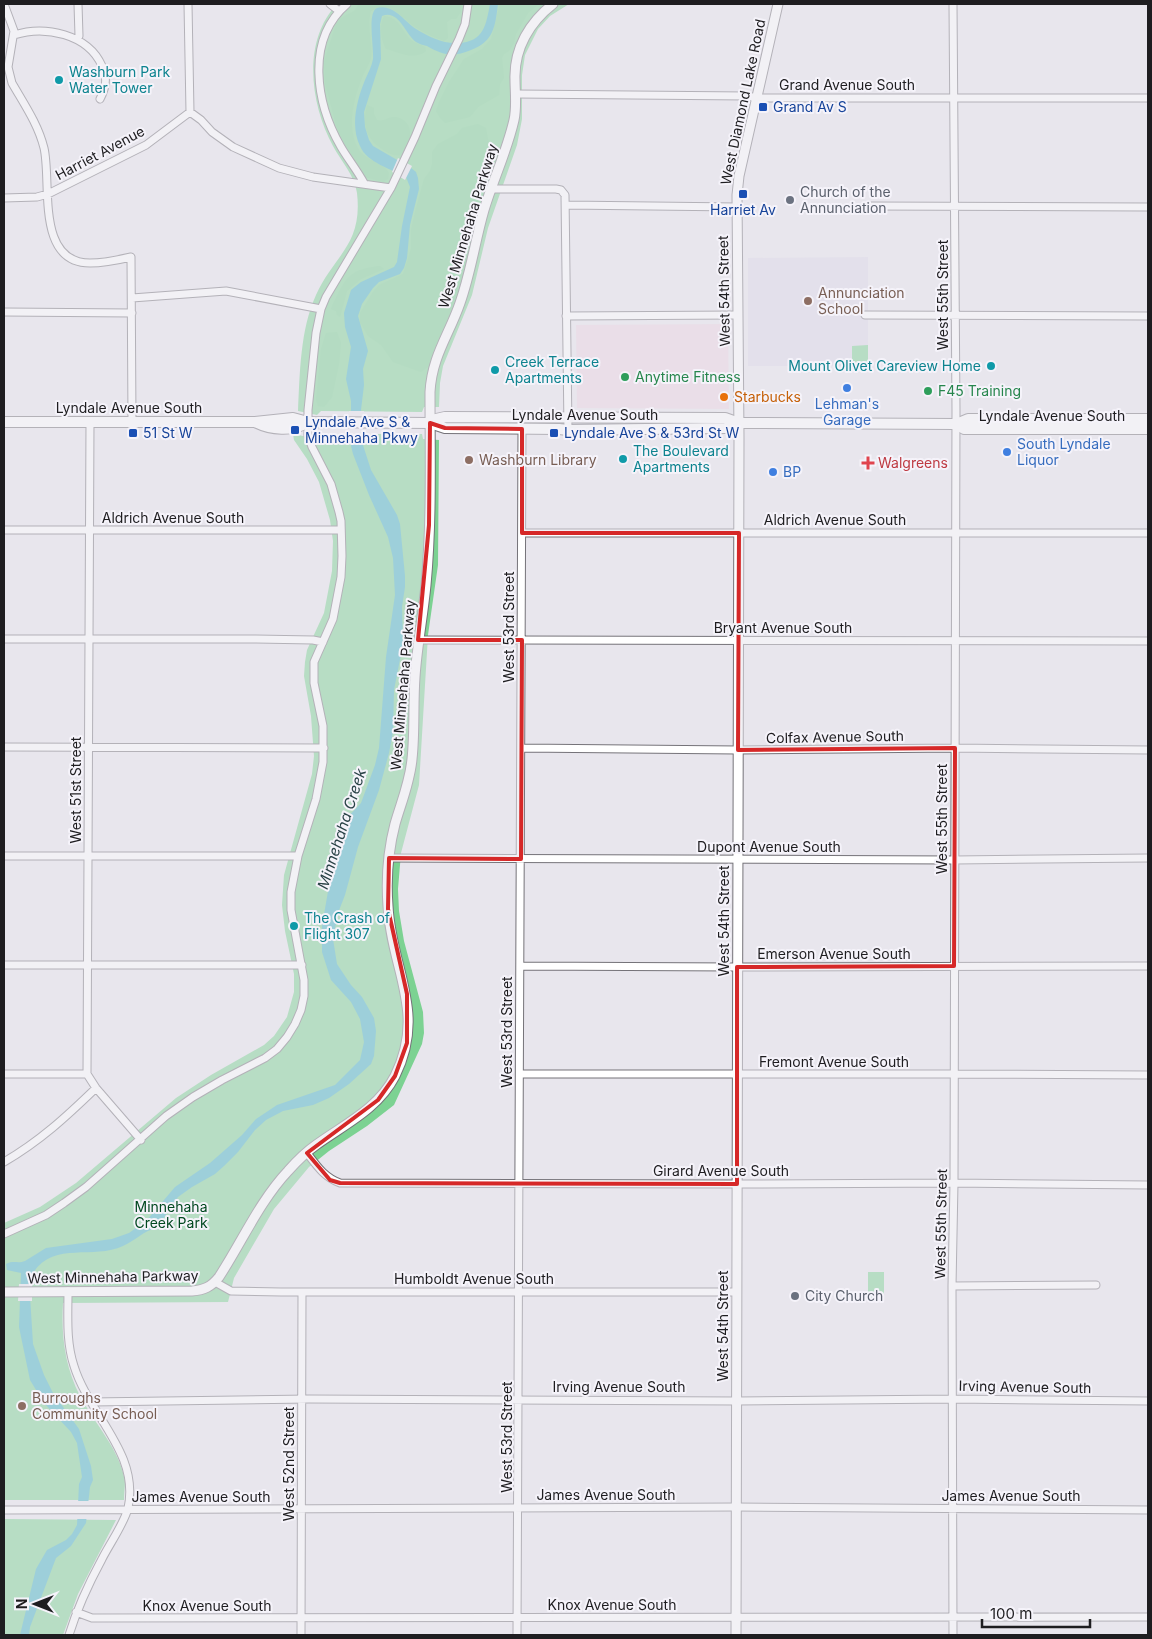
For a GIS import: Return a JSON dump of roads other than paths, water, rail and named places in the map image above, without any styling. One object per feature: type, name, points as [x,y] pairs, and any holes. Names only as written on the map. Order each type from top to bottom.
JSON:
[{"type":"main road","name":"Lyndale Avenue South","points":[[430,423],[445,417],[725,418],[739,423],[956,424],[968,420],[1148,419]]},
{"type":"main road","name":"Lyndale Avenue South","points":[[4,422],[255,422],[266,427],[286,428],[298,427],[308,422],[373,422],[430,423],[445,428],[568,430],[726,428],[739,423]]},
{"type":"main road","name":"Lyndale Avenue South","points":[[956,424],[964,429],[1148,430]]},
{"type":"street","points":[[4,4],[13,26],[14,35],[9,58],[10,75],[12,83],[38,130],[47,168],[48,218],[57,244],[73,260],[89,263],[131,257],[132,421]]},
{"type":"street","points":[[77,39],[78,4]]},
{"type":"street","points":[[188,4],[190,112],[212,132],[233,147],[279,168],[313,177],[391,188]]},
{"type":"street","points":[[330,4],[339,11]]},
{"type":"street","points":[[346,4],[332,18],[322,41],[318,71],[327,118],[341,147],[364,183]]},
{"type":"street","points":[[4,1234],[46,1215],[64,1203],[86,1187],[166,1116],[193,1097],[265,1058],[277,1049],[295,1024],[301,1010],[304,996],[304,980],[291,910],[291,892],[298,856],[316,800],[324,748],[323,726],[313,677],[314,662],[333,619],[341,577],[341,521],[330,484],[309,440],[308,422],[316,333],[321,309],[337,278],[391,188],[415,137],[464,24],[468,4]]},
{"type":"street","name":"West Minnehaha Parkway","points":[[7,1292],[192,1291],[205,1289],[215,1282],[270,1193],[288,1171],[314,1147],[362,1114],[378,1100],[395,1076],[404,1055],[409,1029],[409,1010],[388,910],[387,872],[394,826],[412,764],[414,680],[426,586],[432,373],[439,350],[461,302],[471,268],[483,211],[514,119],[515,76],[522,42],[531,26],[553,4]]},
{"type":"street","name":"West Diamond Lake Road","points":[[737,207],[739,176],[778,4]]},
{"type":"street","name":"West 55th Street","points":[[953,4],[956,315],[954,1183],[952,1286],[953,1635]]},
{"type":"street","points":[[14,35],[38,31],[51,32],[77,39],[90,48],[104,68],[105,90],[100,99]]},
{"type":"street","name":"Grand Avenue South","points":[[516,94],[748,96],[757,98],[1148,98]]},
{"type":"street","name":"Harriet Avenue","points":[[4,198],[37,198],[48,194],[146,145],[190,112]]},
{"type":"street","points":[[491,189],[558,189],[565,195],[568,430]]},
{"type":"street","points":[[566,205],[737,207]]},
{"type":"street","points":[[869,206],[1148,207]]},
{"type":"street","name":"West 54th Street","points":[[736,1635],[739,533],[737,207]]},
{"type":"street","points":[[132,298],[229,291],[321,309]]},
{"type":"street","points":[[4,312],[132,313]]},
{"type":"street","points":[[566,316],[738,315]]},
{"type":"street","points":[[865,315],[1148,316]]},
{"type":"street","name":"West 51st Street","points":[[87,1074],[90,422]]},
{"type":"street","name":"West 53rd Street","points":[[517,1635],[520,1291],[522,429]]},
{"type":"street","name":"Aldrich Avenue South","points":[[4,530],[341,530]]},
{"type":"street","name":"Aldrich Avenue South","points":[[522,533],[1148,533]]},
{"type":"street","points":[[4,639],[256,639],[313,640],[324,642]]},
{"type":"street","name":"Bryant Avenue South","points":[[418,640],[1148,641]]},
{"type":"street","points":[[4,747],[324,748]]},
{"type":"street","name":"Colfax Avenue South","points":[[521,748],[1148,750]]},
{"type":"street","points":[[4,856],[298,856]]},
{"type":"street","name":"Dupont Avenue South","points":[[389,858],[955,860],[1148,858]]},
{"type":"street","points":[[4,965],[302,965]]},
{"type":"street","name":"Emerson Avenue South","points":[[520,966],[1148,966]]},
{"type":"street","points":[[4,1074],[87,1074],[96,1088],[141,1140]]},
{"type":"street","name":"Fremont Avenue South","points":[[520,1074],[1148,1075]]},
{"type":"street","points":[[4,1162],[32,1145],[51,1130],[96,1088]]},
{"type":"street","name":"Girard Avenue South","points":[[308,1153],[330,1180],[340,1183],[954,1183],[1148,1185]]},
{"type":"street","name":"Humboldt Avenue South","points":[[215,1282],[230,1291],[737,1292]]},
{"type":"street","points":[[952,1286],[1096,1285]]},
{"type":"street","points":[[68,1291],[67,1331],[74,1366],[90,1402],[118,1445],[129,1476],[128,1510],[100,1561],[76,1612],[68,1635]]},
{"type":"street","name":"West 52nd Street","points":[[301,1635],[302,1292]]},
{"type":"street","name":"Irving Avenue South","points":[[90,1402],[302,1399],[737,1401],[953,1399],[1148,1401]]},
{"type":"street","name":"James Avenue South","points":[[4,1510],[736,1507],[1148,1510]]},
{"type":"street","name":"Knox Avenue South","points":[[76,1612],[92,1618],[1148,1617]]},
{"type":"water","name":"Minnehaha Creek","points":[[490,4],[498,4],[496,20],[489,38],[479,46],[453,55],[438,52],[417,43],[397,19],[388,15],[382,16],[380,24],[381,59],[364,112],[365,127],[373,146],[416,172],[419,189],[410,225],[407,258],[404,268],[400,274],[379,282],[373,288],[362,304],[358,316],[368,351],[363,369],[362,442],[371,470],[397,515],[400,524],[405,576],[402,607],[403,644],[394,690],[393,732],[389,753],[379,790],[358,847],[338,913],[333,939],[337,964],[351,985],[362,997],[374,1018],[376,1031],[374,1056],[371,1064],[349,1084],[329,1098],[313,1105],[283,1111],[266,1120],[255,1130],[238,1152],[215,1174],[178,1197],[157,1228],[148,1231],[123,1246],[111,1250],[72,1253],[48,1259],[37,1267],[29,1280],[33,1344],[44,1375],[53,1393],[79,1429],[91,1466],[93,1480],[90,1487],[86,1523],[71,1546],[56,1558],[30,1627],[29,1635],[20,1635],[36,1569],[47,1550],[66,1540],[77,1525],[79,1484],[82,1477],[77,1443],[71,1432],[44,1403],[30,1380],[19,1327],[21,1273],[7,1270],[6,1264],[25,1261],[46,1248],[112,1239],[129,1233],[147,1220],[175,1187],[210,1163],[242,1135],[256,1119],[277,1105],[335,1085],[360,1060],[364,1042],[360,1019],[351,1002],[331,980],[322,952],[322,926],[330,880],[346,819],[361,803],[379,748],[386,657],[395,595],[393,558],[388,537],[369,495],[351,446],[351,401],[346,379],[351,347],[345,327],[344,313],[351,290],[361,282],[394,267],[397,262],[410,187],[406,177],[380,165],[363,152],[355,130],[357,104],[371,67],[373,54],[372,16],[377,8],[388,8],[416,29],[431,37],[442,41],[458,43],[467,42],[478,36],[485,25]]},
{"type":"place","name":"Washburn Park Water Tower","points":[[59,80]]},
{"type":"place","name":"Grand Av S","points":[[763,107]]},
{"type":"place","name":"Harriet Av","points":[[743,194]]},
{"type":"place","name":"Church of the Annunciation","points":[[790,200]]},
{"type":"place","name":"Annunciation School","points":[[808,301]]},
{"type":"place","name":"Mount Olivet Careview Home","points":[[991,366]]},
{"type":"place","name":"Creek Terrace Apartments","points":[[495,370]]},
{"type":"place","name":"Anytime Fitness","points":[[625,377]]},
{"type":"place","name":"Lehman's Garage","points":[[847,388]]},
{"type":"place","name":"F45 Training","points":[[928,391]]},
{"type":"place","name":"Starbucks","points":[[724,397]]},
{"type":"place","name":"Lyndale Ave S & Minnehaha Pkwy","points":[[295,430]]},
{"type":"place","name":"51 St W","points":[[133,433]]},
{"type":"place","name":"Lyndale Ave S & 53rd St W","points":[[554,433]]},
{"type":"place","name":"South Lyndale Liquor","points":[[1007,452]]},
{"type":"place","name":"The Boulevard Apartments","points":[[623,459]]},
{"type":"place","name":"Washburn Library","points":[[469,460]]},
{"type":"place","name":"Walgreens","points":[[868,463]]},
{"type":"place","name":"BP","points":[[773,472]]},
{"type":"place","name":"The Crash of Flight 307","points":[[294,926]]},
{"type":"place","name":"City Church","points":[[795,1296]]},
{"type":"place","name":"Burroughs Community School","points":[[22,1406]]},
{"type":"park label","name":"Minnehaha Creek Park","points":[[171,1216]]}]
